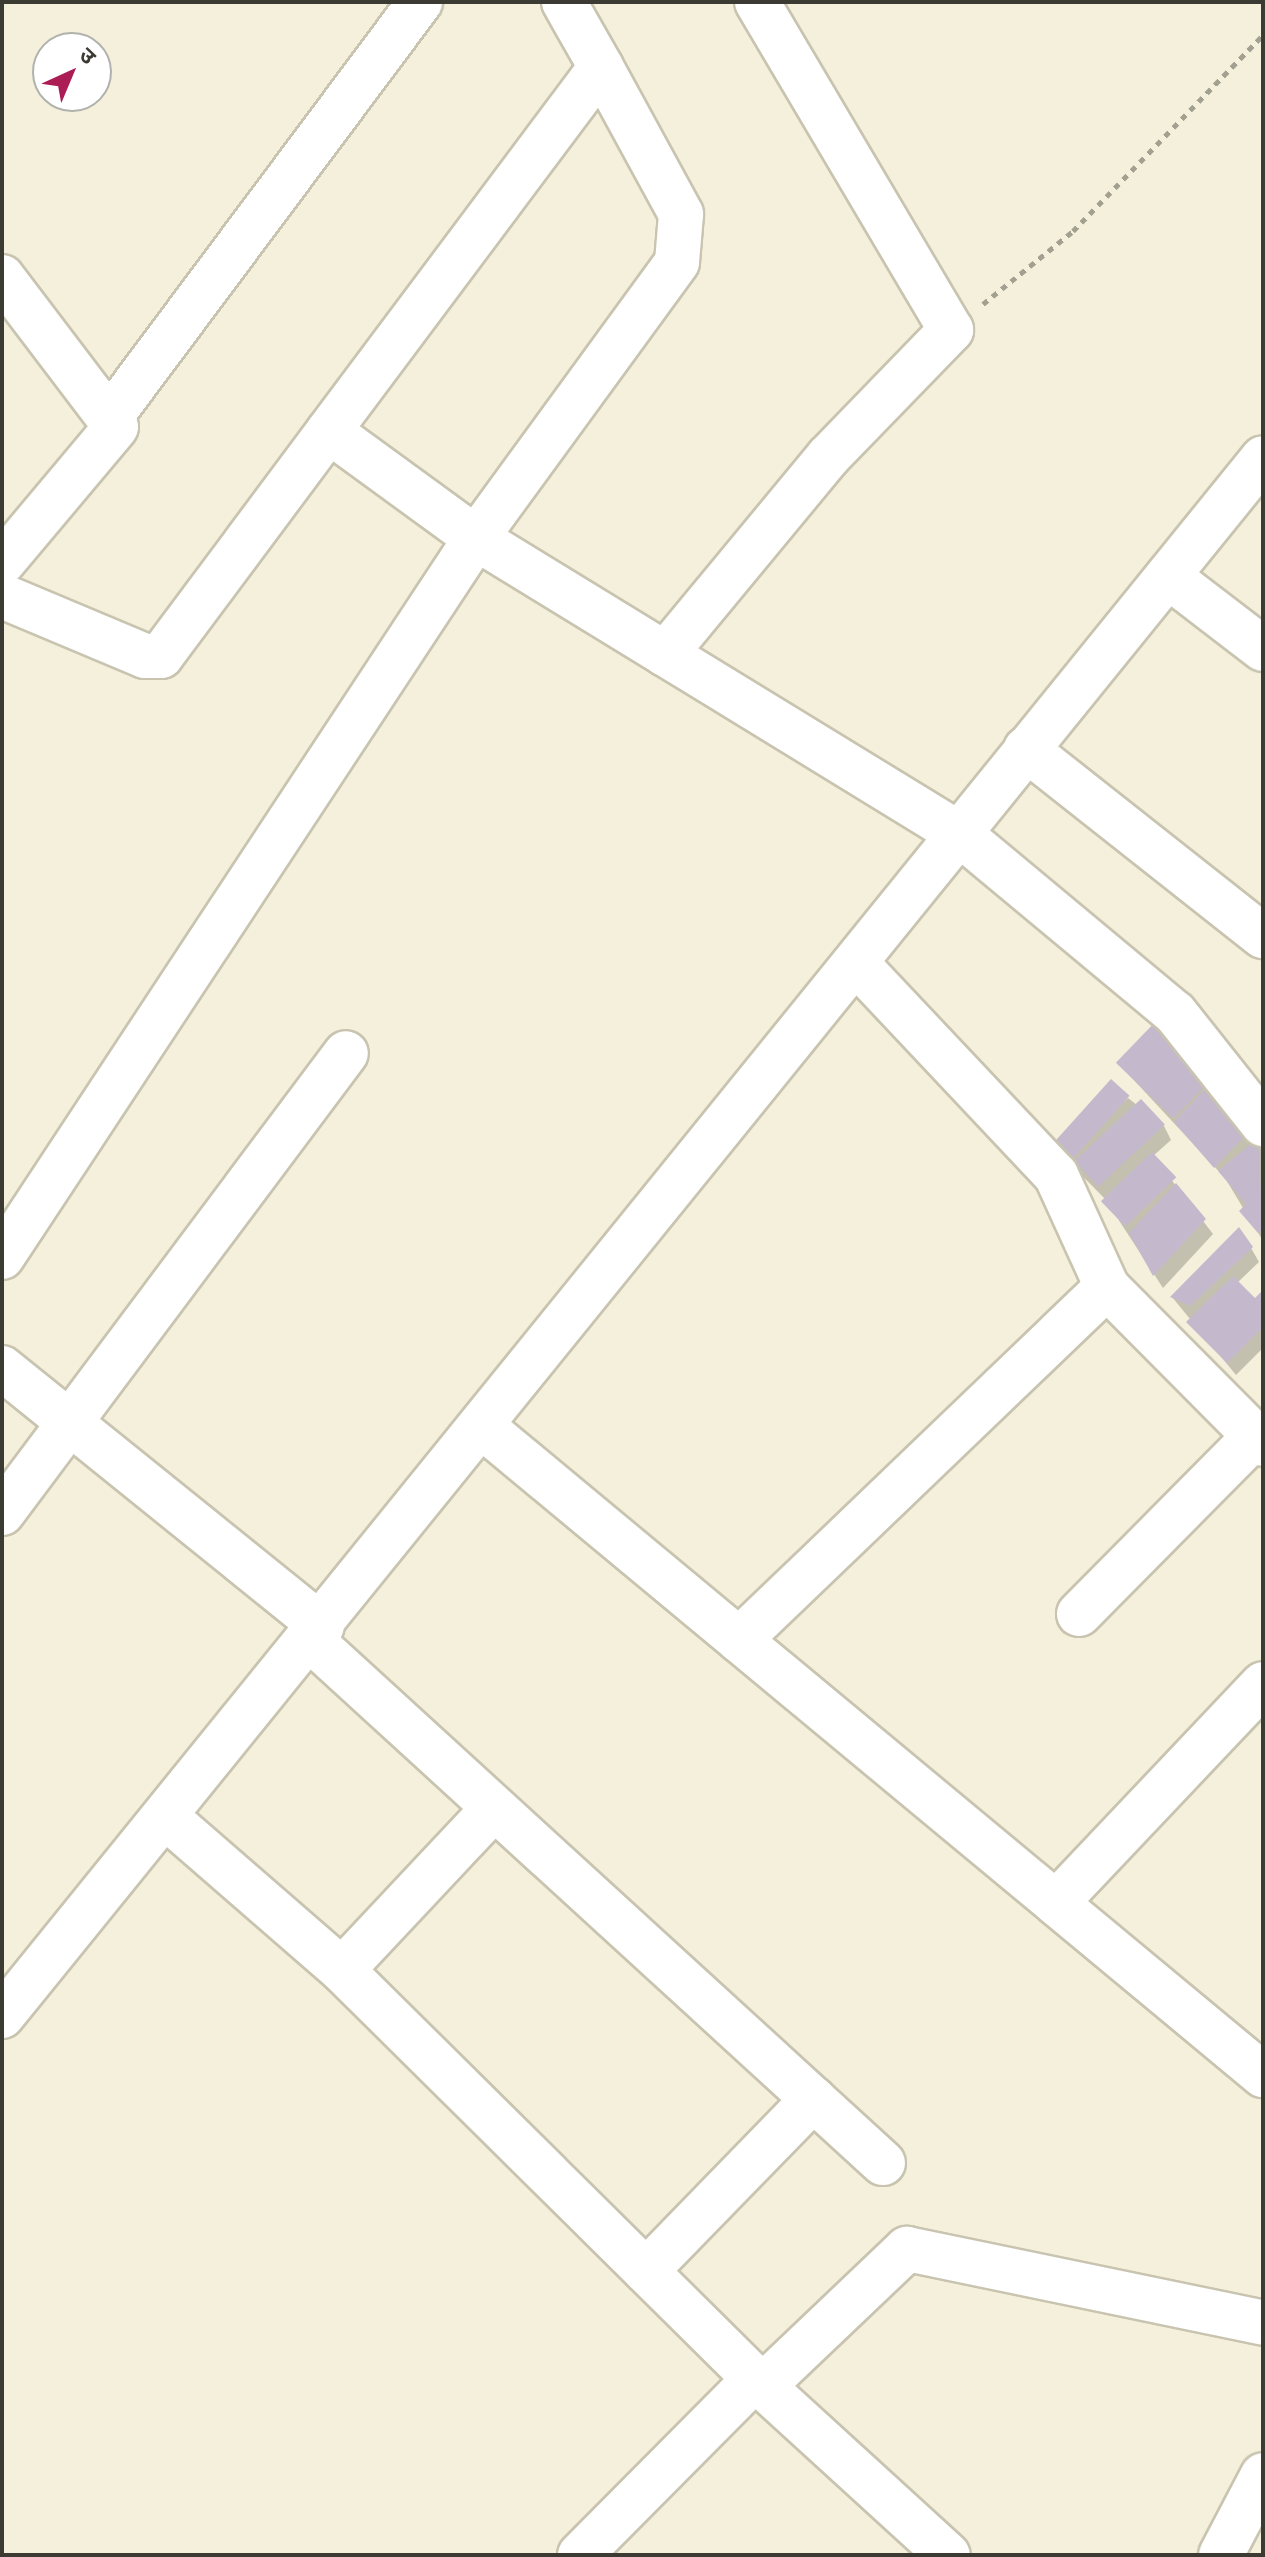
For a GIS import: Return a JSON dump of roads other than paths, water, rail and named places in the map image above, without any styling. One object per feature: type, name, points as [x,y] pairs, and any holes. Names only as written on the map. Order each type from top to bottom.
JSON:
[{"type":"street","points":[[111,416],[420,2]]},
{"type":"street","points":[[2,1257],[476,538],[677,262],[681,214],[564,2]]},
{"type":"street","points":[[665,654],[828,457],[951,330],[757,2]]},
{"type":"street","points":[[2,596],[145,656],[161,656],[601,67]]},
{"type":"street","points":[[2,277],[111,416],[112,436],[2,563]]},
{"type":"street","points":[[329,431],[476,538],[961,835],[1175,1013],[1263,1124]]},
{"type":"street","points":[[2,2016],[484,1428],[961,835],[1026,749],[1263,458]]},
{"type":"street","points":[[1168,576],[1263,649]]},
{"type":"street","points":[[1026,749],[1263,936]]},
{"type":"street","points":[[857,964],[1056,1175],[1107,1287],[1258,1441],[1079,1614]]},
{"type":"street","points":[[2,1513],[72,1425],[346,1053]]},
{"type":"street","points":[[739,1640],[1107,1287]]},
{"type":"street","points":[[2,1368],[316,1633],[494,1808],[883,2163]]},
{"type":"street","points":[[484,1428],[1263,2075]]},
{"type":"street","points":[[1056,1903],[1263,1684]]},
{"type":"street","points":[[342,1970],[494,1808]]},
{"type":"street","points":[[166,1817],[342,1970],[759,2383],[948,2555]]},
{"type":"street","points":[[646,2271],[813,2099]]},
{"type":"street","points":[[580,2555],[759,2383],[907,2249],[1263,2323]]},
{"type":"street","points":[[1221,2555],[1263,2475]]}]
